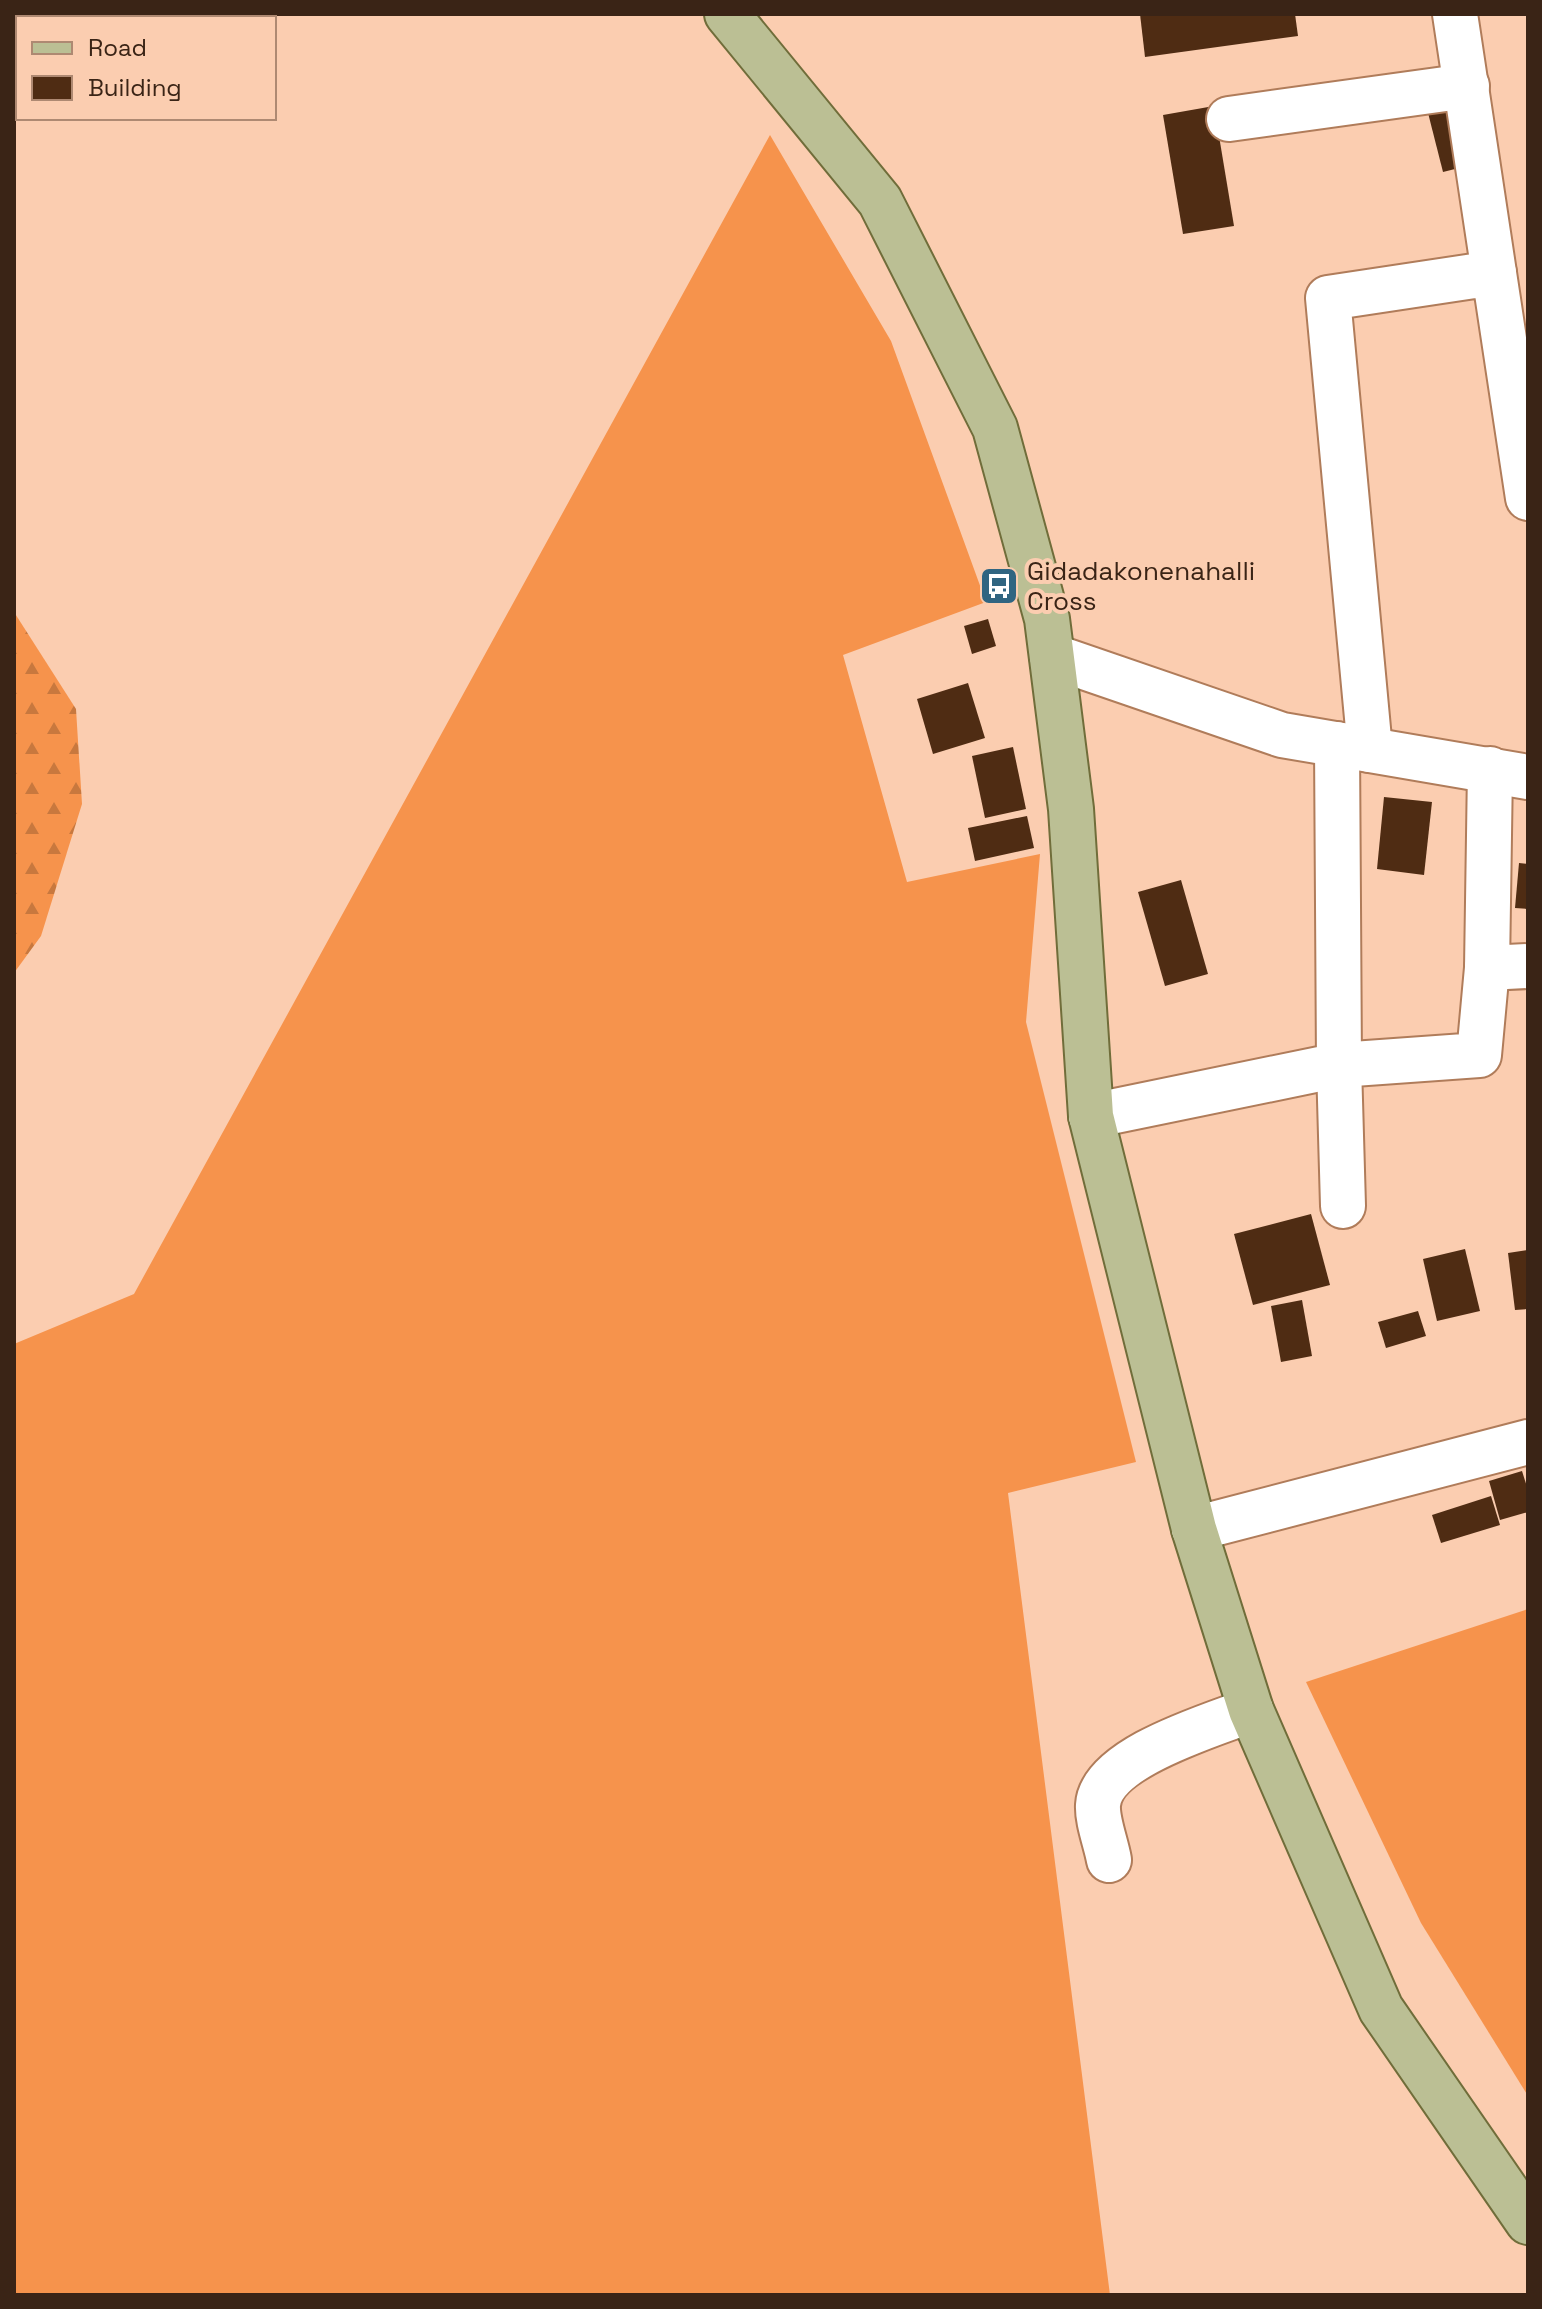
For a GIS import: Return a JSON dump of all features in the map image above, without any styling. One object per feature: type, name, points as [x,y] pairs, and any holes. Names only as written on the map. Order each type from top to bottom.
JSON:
[{"type":"main road","points":[[727,14],[880,201],[995,428],[1043,605],[1052,656],[1071,809],[1091,1116],[1194,1529],[1251,1710],[1381,2009],[1528,2222]]},
{"type":"street","points":[[1455,14],[1528,498]]},
{"type":"street","points":[[1229,119],[1467,86]]},
{"type":"street","points":[[1343,1206],[1339,1065],[1353,747],[1328,298],[1494,273]]},
{"type":"street","points":[[1052,656],[1282,735],[1509,773],[1507,967],[1479,1055],[1339,1065],[1091,1116]]},
{"type":"street","points":[[1194,1529],[1528,1442]]},
{"type":"street","points":[[1109,1860],[1098,1803],[1112,1775],[1149,1750],[1251,1710]]},
{"type":"green space","points":[[770,135],[891,341],[986,602],[843,655],[907,882],[1040,854],[1026,1022],[1136,1462],[1008,1493],[1110,2295],[14,2295],[14,1344],[134,1294]]},
{"type":"green space","points":[[14,612],[76,709],[82,804],[41,936],[14,973]]},
{"type":"green space","points":[[1528,1609],[1528,2096],[1421,1923],[1306,1682]]},
{"type":"building","points":[[1140,14],[1295,14],[1298,36],[1145,57]]},
{"type":"building","points":[[1454,98],[1471,165],[1443,172],[1426,105]]},
{"type":"building","points":[[1214,106],[1234,226],[1183,234],[1163,115]]},
{"type":"building","points":[[988,619],[996,646],[972,654],[964,626]]},
{"type":"building","points":[[968,683],[985,738],[933,754],[917,699]]},
{"type":"building","points":[[1013,747],[1026,809],[985,818],[972,756]]},
{"type":"building","points":[[1384,797],[1432,802],[1424,875],[1377,869]]},
{"type":"building","points":[[1027,816],[1034,848],[975,861],[968,828]]},
{"type":"building","points":[[1519,863],[1528,864],[1528,909],[1515,908]]},
{"type":"building","points":[[1181,880],[1208,974],[1165,986],[1138,892]]},
{"type":"building","points":[[1311,1214],[1330,1285],[1253,1305],[1234,1234]]},
{"type":"building","points":[[1465,1249],[1480,1311],[1437,1321],[1423,1259]]},
{"type":"building","points":[[1528,1250],[1528,1309],[1515,1310],[1508,1253]]},
{"type":"building","points":[[1302,1300],[1312,1356],[1281,1362],[1271,1306]]},
{"type":"building","points":[[1418,1311],[1426,1336],[1386,1348],[1378,1322]]},
{"type":"building","points":[[1522,1471],[1528,1490],[1528,1512],[1500,1520],[1489,1481]]},
{"type":"building","points":[[1491,1496],[1500,1525],[1441,1543],[1432,1515]]},
{"type":"place","name":"Gidadakonenahalli Cross","points":[[999,586]]}]
